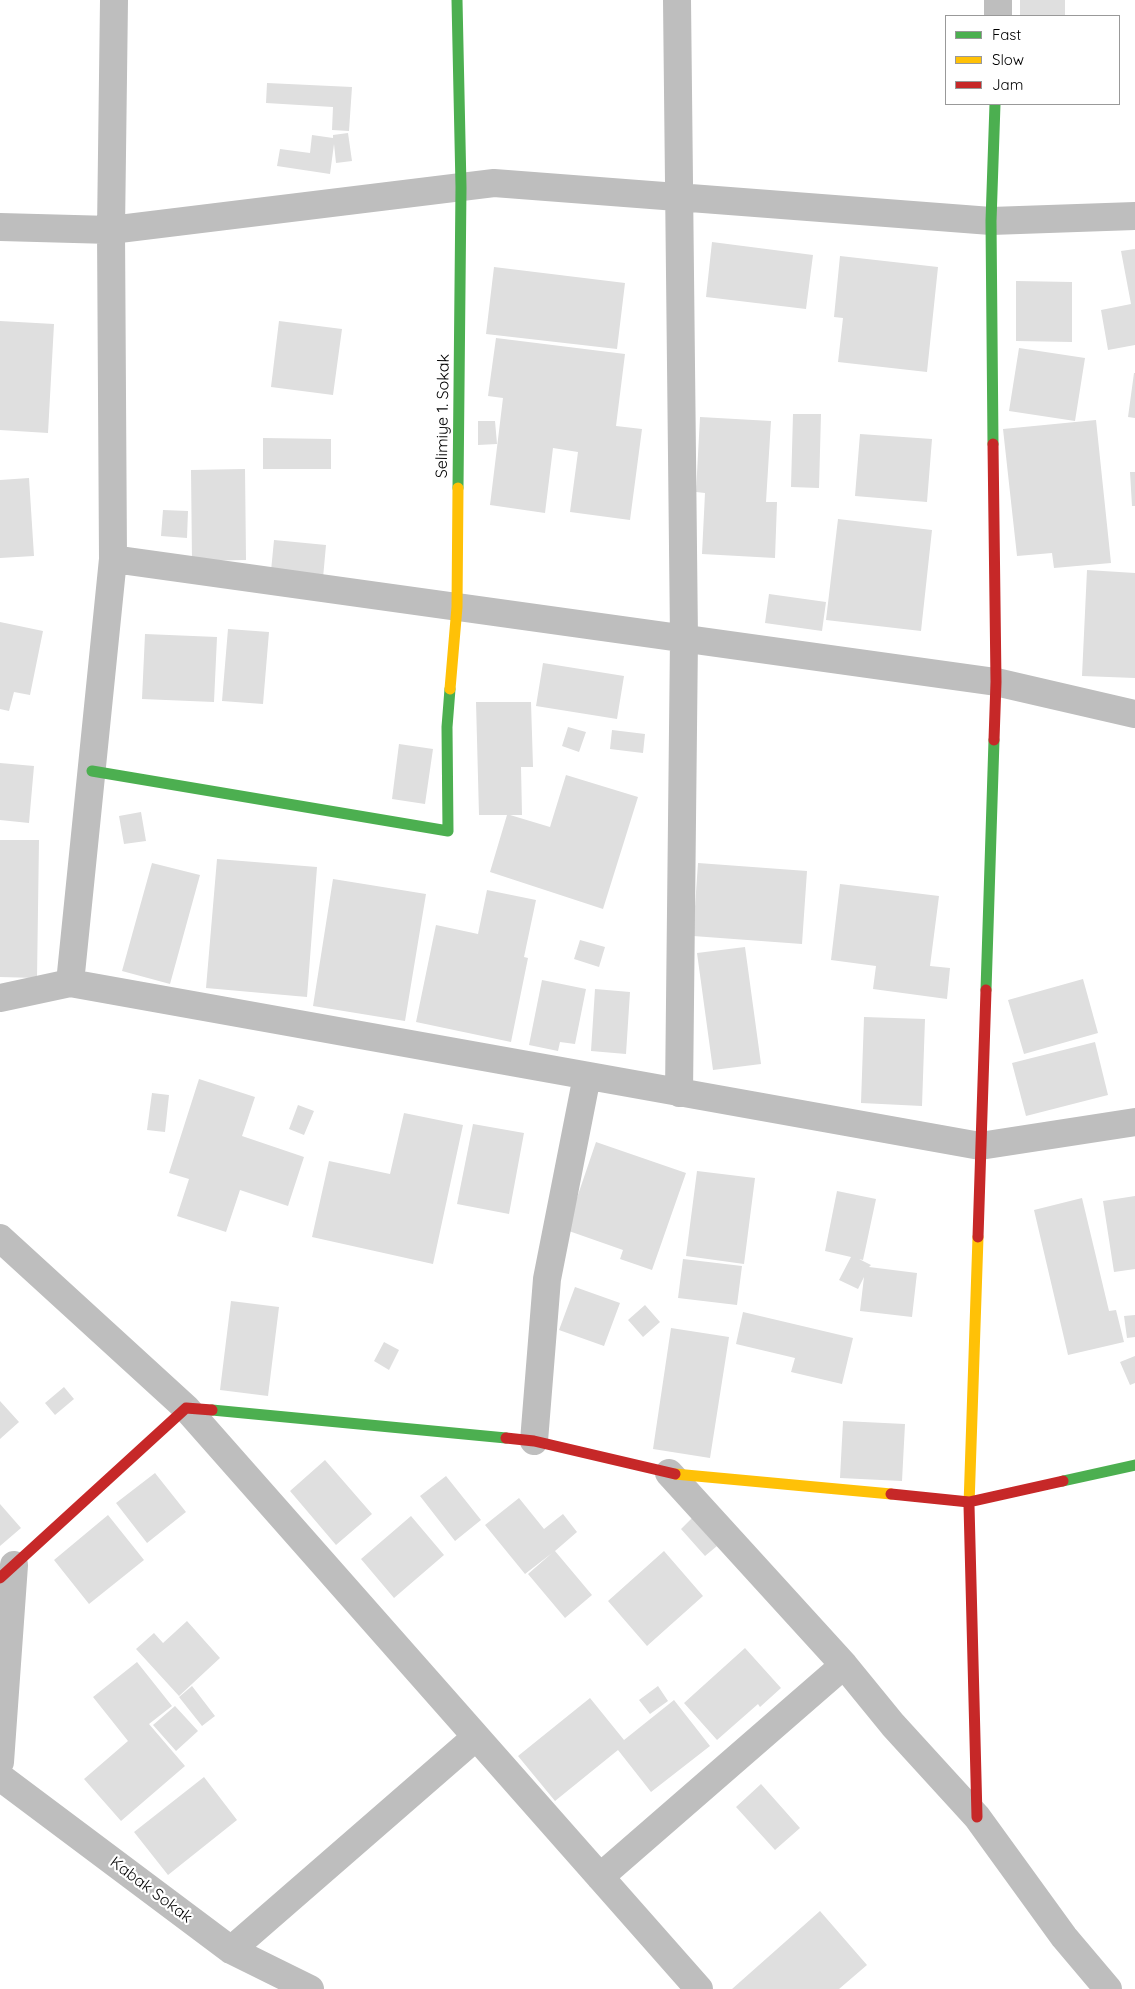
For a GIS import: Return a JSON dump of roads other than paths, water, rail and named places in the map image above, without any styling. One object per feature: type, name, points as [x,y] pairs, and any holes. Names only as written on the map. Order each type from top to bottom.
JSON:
[{"type":"street","points":[[70,983],[113,559],[111,230],[114,0]]},
{"type":"street","name":"Selimiye 1. Sokak","points":[[92,771],[448,831],[447,727],[457,607],[461,187],[457,0]]},
{"type":"street","points":[[677,0],[684,638],[679,1093]]},
{"type":"street","points":[[998,0],[998,15]]},
{"type":"street","points":[[976,1817],[969,1502],[996,682],[991,221],[995,105]]},
{"type":"street","points":[[0,227],[111,230],[494,183],[991,221],[1135,216]]},
{"type":"street","points":[[113,559],[996,682],[1135,714]]},
{"type":"street","points":[[0,998],[70,983],[980,1146],[1135,1122]]},
{"type":"street","points":[[534,1442],[547,1279],[587,1076]]},
{"type":"street","points":[[0,1238],[186,1408],[699,1989]]},
{"type":"street","points":[[0,1762],[7,1571],[186,1408],[534,1442],[669,1473],[969,1502],[1135,1465]]},
{"type":"street","points":[[669,1473],[844,1665],[893,1725],[976,1817],[1064,1937],[1108,1989]]},
{"type":"street","points":[[600,1877],[844,1665]]},
{"type":"street","points":[[231,1950],[476,1737]]},
{"type":"street","name":"Kabak Sokak","points":[[0,1777],[231,1950],[310,1989]]}]
